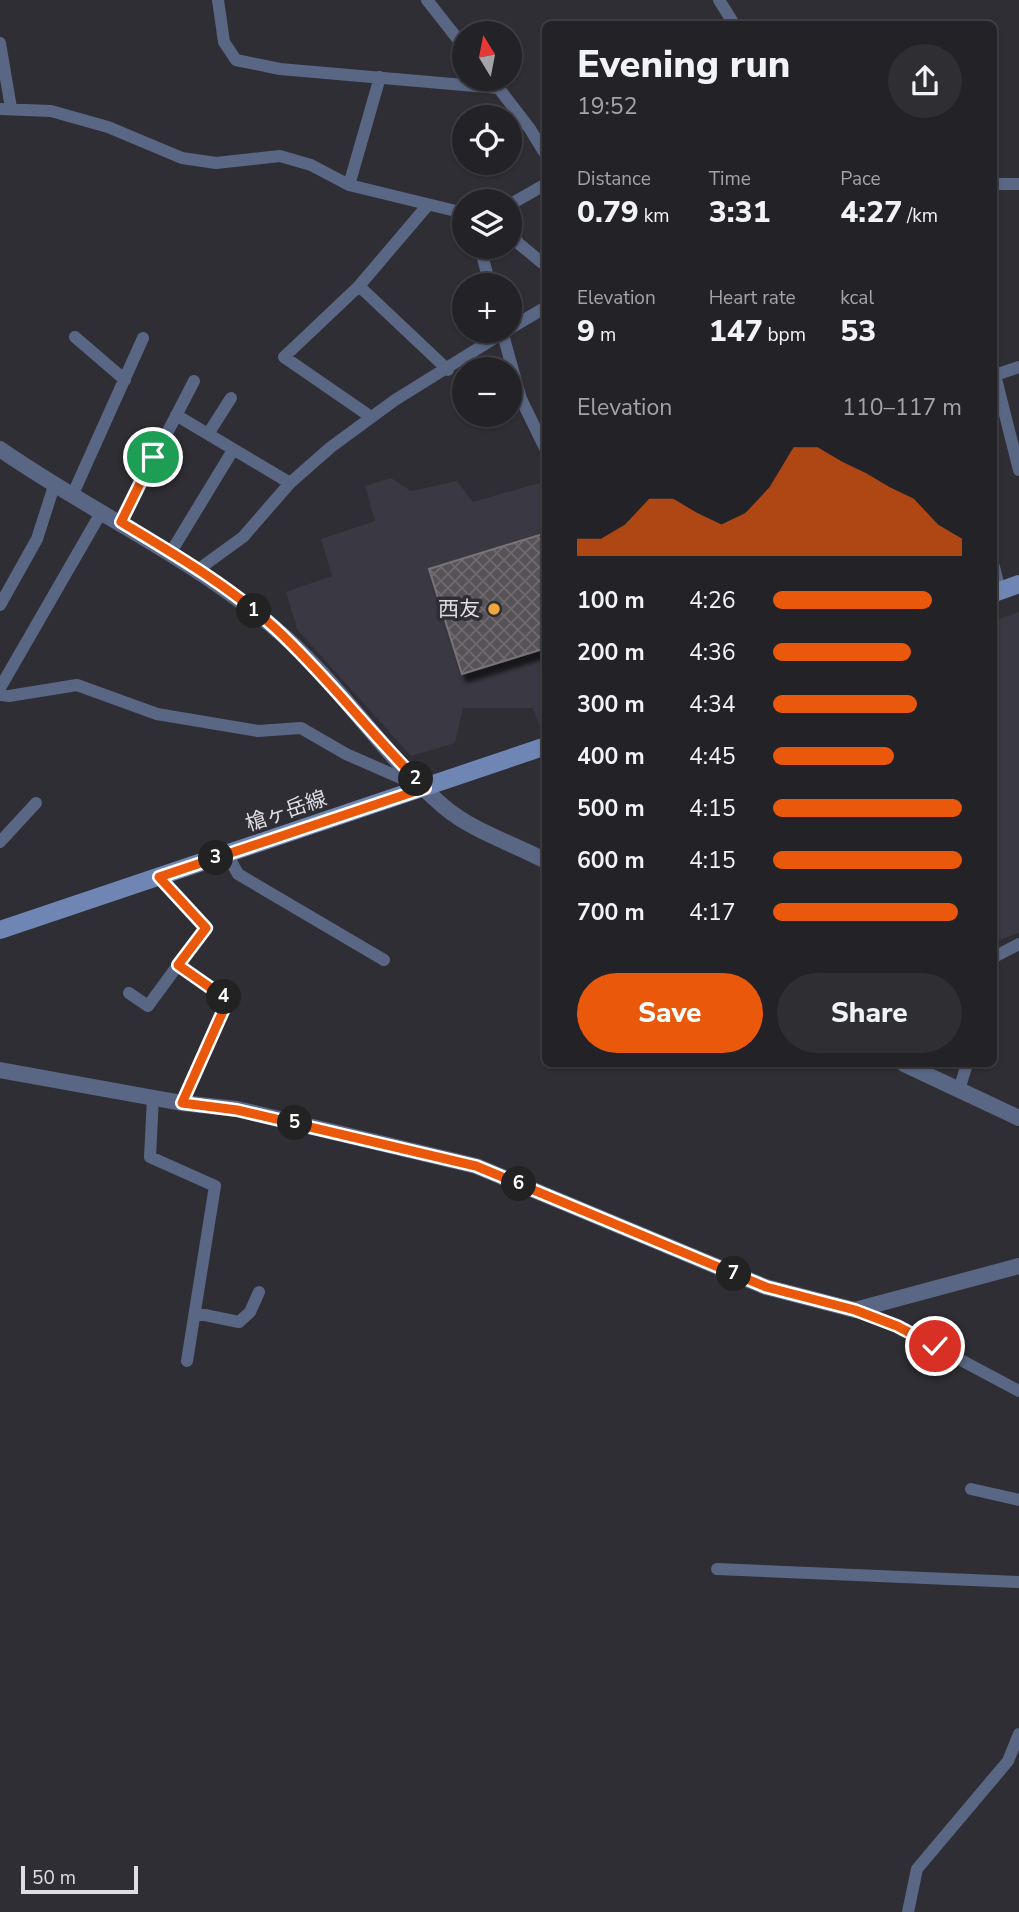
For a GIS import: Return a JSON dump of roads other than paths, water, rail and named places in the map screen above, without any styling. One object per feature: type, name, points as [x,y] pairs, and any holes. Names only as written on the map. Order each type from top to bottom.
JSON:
[{"type":"main road","points":[[997,592],[1019,584]]},
{"type":"main road","name":"槍ヶ岳線","points":[[2,925],[227,855],[542,747]]},
{"type":"street","points":[[218,0],[224,42],[236,60],[280,69],[452,81]]},
{"type":"street","points":[[427,0],[452,32]]},
{"type":"street","points":[[719,0],[732,21]]},
{"type":"street","points":[[0,43],[6,108],[51,111],[97,124],[182,158],[216,163],[280,156],[311,165],[349,185],[452,211]]},
{"type":"street","points":[[349,185],[380,77]]},
{"type":"street","points":[[501,91],[542,148]]},
{"type":"street","points":[[997,184],[1019,184]]},
{"type":"street","points":[[522,198],[542,186]]},
{"type":"street","points":[[371,418],[284,357],[359,286],[428,206]]},
{"type":"street","points":[[522,246],[542,263]]},
{"type":"street","points":[[359,286],[448,370]]},
{"type":"street","points":[[522,321],[542,309]]},
{"type":"street","points":[[75,337],[125,380]]},
{"type":"street","points":[[72,496],[143,338]]},
{"type":"street","points":[[199,569],[243,537],[290,484],[371,418],[487,343]]},
{"type":"street","points":[[508,343],[521,400],[542,442]]},
{"type":"street","points":[[997,374],[1019,367]]},
{"type":"street","points":[[121,522],[194,381]]},
{"type":"street","points":[[997,382],[1016,448],[1019,470]]},
{"type":"street","points":[[208,434],[231,398]]},
{"type":"street","points":[[176,415],[290,484]]},
{"type":"street","points":[[0,449],[54,486],[102,511],[199,569],[273,626],[317,669],[444,806],[470,824],[542,859]]},
{"type":"street","points":[[171,552],[233,450]]},
{"type":"street","points":[[0,605],[37,539],[54,486]]},
{"type":"street","points":[[0,688],[102,511]]},
{"type":"street","points":[[0,695],[9,696],[77,685],[157,714],[258,731],[301,729],[383,772],[425,788]]},
{"type":"street","points":[[0,842],[36,803]]},
{"type":"street","points":[[227,855],[238,874],[384,960]]},
{"type":"street","points":[[129,993],[148,1006],[206,928],[159,877]]},
{"type":"street","points":[[997,955],[1019,944]]},
{"type":"street","points":[[178,965],[228,1000],[182,1103]]},
{"type":"street","points":[[910,1067],[1019,1118]]},
{"type":"street","points":[[959,1090],[966,1067]]},
{"type":"street","points":[[0,1070],[182,1103],[237,1110],[476,1166],[766,1287],[855,1310],[897,1326],[1019,1391]]},
{"type":"street","points":[[153,1098],[150,1157],[215,1185],[187,1361]]},
{"type":"street","points":[[855,1310],[1019,1266]]},
{"type":"street","points":[[195,1313],[239,1322],[250,1312],[259,1292]]},
{"type":"street","points":[[971,1489],[1019,1500]]},
{"type":"street","points":[[717,1569],[1019,1583]]},
{"type":"street","points":[[908,1912],[917,1869],[1008,1761],[1019,1734]]},
{"type":"place","name":"西友","points":[[494,609]]}]
